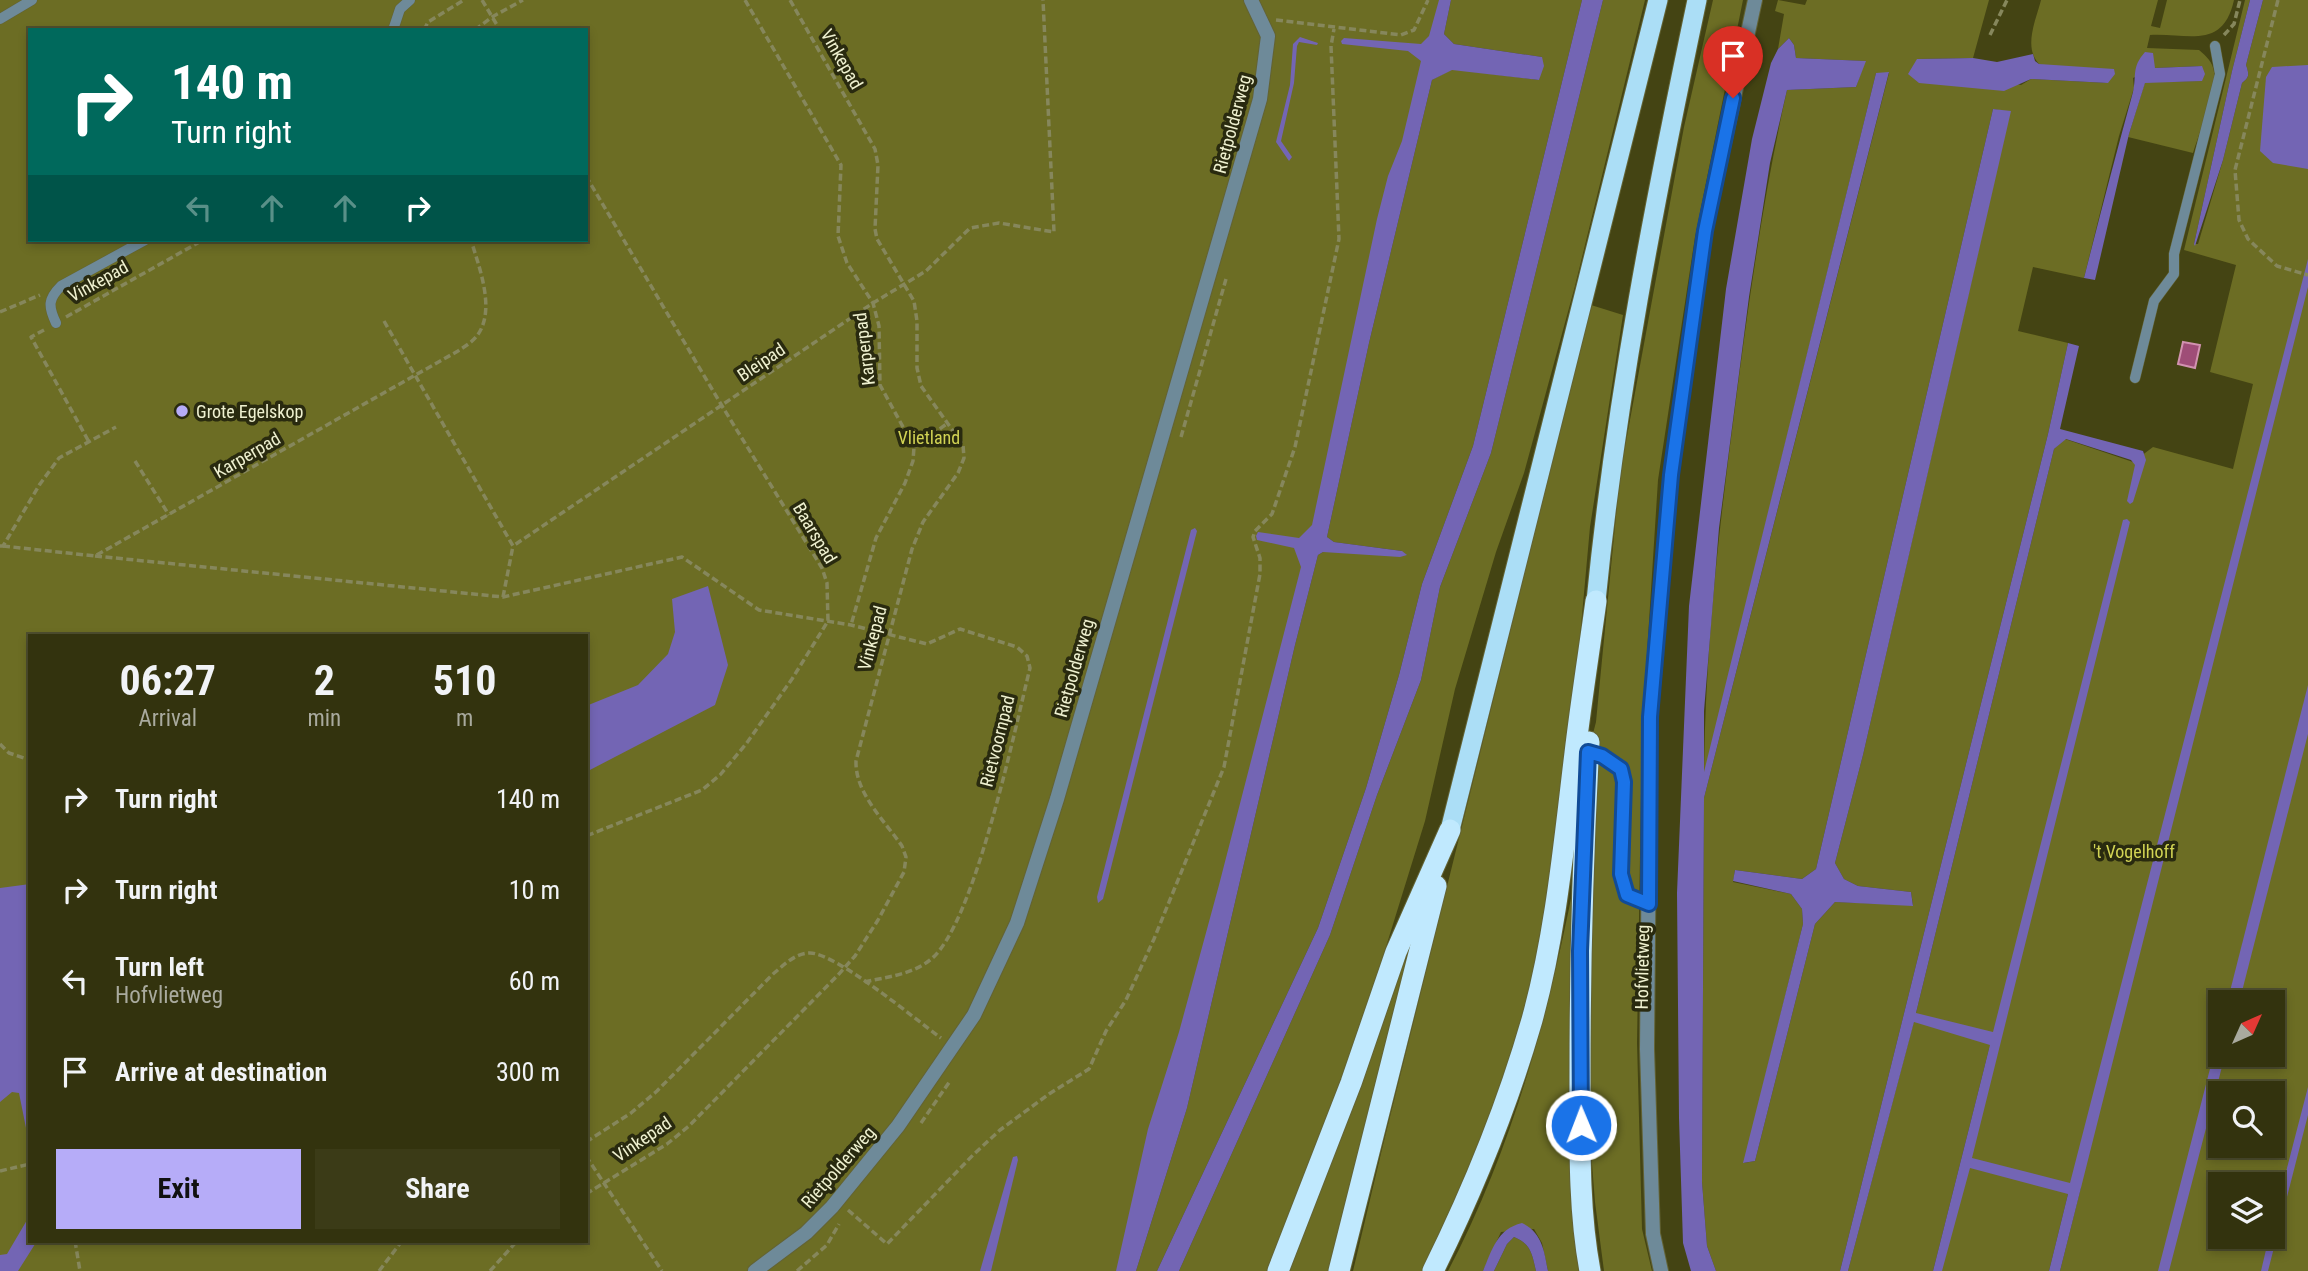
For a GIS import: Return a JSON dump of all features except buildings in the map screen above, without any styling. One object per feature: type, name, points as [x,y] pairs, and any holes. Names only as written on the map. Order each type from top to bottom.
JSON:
[{"type":"highway","points":[[1339,1271],[1658,0]]},
{"type":"highway","points":[[1433,1271],[1458,1220],[1509,1093],[1532,1017],[1556,905],[1618,418],[1639,284],[1697,0]]},
{"type":"highway","points":[[1590,1271],[1583,1209],[1580,951],[1596,601]]},
{"type":"highway","points":[[1278,1271],[1346,1096],[1396,952],[1450,830]]},
{"type":"street","name":"Rietpolderweg","points":[[755,1271],[806,1233],[832,1207],[898,1126],[974,1015],[992,982],[1017,923],[1057,799],[1261,99],[1268,36],[1251,0]]},
{"type":"street","name":"Hofvlietweg","points":[[1661,1271],[1653,1234],[1647,1049],[1650,717],[1671,475],[1705,231],[1755,0]]},
{"type":"lane","points":[[0,19],[32,0]]},
{"type":"lane","points":[[394,28],[400,9],[410,0]]},
{"type":"lane","points":[[2135,378],[2154,301],[2175,274],[2174,254],[2220,74],[2215,46]]},
{"type":"lane","name":"Vinkepad","points":[[56,323],[49,309],[50,296],[61,286],[141,242]]},
{"type":"lane","points":[[1588,752],[1602,756],[1621,769],[1624,782],[1621,874],[1627,895],[1649,904]]},
{"type":"path","points":[[425,28],[428,22],[464,0]]},
{"type":"path","points":[[482,0],[499,28]]},
{"type":"path","points":[[478,28],[523,0]]},
{"type":"path","name":"Karperpad","points":[[745,0],[841,165],[838,236],[847,263],[873,303],[879,326],[880,385],[914,447]]},
{"type":"path","name":"Vinkepad","points":[[588,1193],[667,1144],[689,1126],[846,967],[878,920],[904,872],[906,857],[902,846],[860,787],[856,775],[856,761],[912,549],[923,522],[958,473],[964,458],[963,445],[921,386],[916,368],[917,321],[914,301],[887,258],[875,229],[878,165],[875,149],[790,0]]},
{"type":"path","name":"Bleipad","points":[[513,545],[873,303],[926,271],[970,228],[999,223],[1054,233],[1043,0]]},
{"type":"path","points":[[1261,19],[1401,35],[1414,30],[1428,0]]},
{"type":"path","points":[[1990,35],[2007,0]]},
{"type":"path","points":[[2234,24],[2240,0]]},
{"type":"path","points":[[2278,0],[2235,170],[2239,220],[2248,239],[2277,266],[2308,275]]},
{"type":"path","points":[[832,1207],[850,1210],[887,1244],[972,1155],[1000,1130],[1089,1069],[1106,1031],[1126,1000],[1154,939],[1224,767],[1260,574],[1260,558],[1253,537],[1255,531],[1272,514],[1295,447],[1339,239],[1332,46],[1334,29]]},
{"type":"path","name":"Baarspad","points":[[588,179],[722,406],[822,568],[827,583],[828,621]]},
{"type":"path","name":"Vinkepad","points":[[56,323],[199,242]]},
{"type":"path","name":"Karperpad","points":[[95,556],[458,351],[476,337],[486,320],[484,289],[472,242]]},
{"type":"path","points":[[3,311],[39,295],[50,296]]},
{"type":"path","points":[[384,321],[513,545],[503,597]]},
{"type":"path","points":[[56,323],[31,337],[89,442]]},
{"type":"path","points":[[851,625],[876,538],[905,483],[913,461],[914,447],[948,423]]},
{"type":"path","points":[[95,556],[1,546],[59,458],[116,427]]},
{"type":"path","points":[[135,461],[169,515]]},
{"type":"path","name":"Rietvoornpad","points":[[95,556],[503,597],[682,557],[759,610],[851,625],[927,644],[960,629],[1017,647],[1027,656],[1030,668],[989,828],[973,880],[947,942],[930,960],[906,973],[864,982]]},
{"type":"path","points":[[588,835],[702,790],[720,775],[746,744],[792,679],[828,621]]},
{"type":"path","points":[[0,754],[1,746],[17,757],[28,760]]},
{"type":"path","points":[[588,1141],[631,1113],[657,1091],[791,958],[808,953],[824,955],[846,967],[953,1047]]},
{"type":"path","points":[[588,1159],[662,1271]]},
{"type":"path","points":[[0,1171],[28,1164]]},
{"type":"path","points":[[75,1243],[80,1271]]},
{"type":"path","points":[[379,1271],[400,1243]]},
{"type":"path","points":[[490,1271],[515,1243]]},
{"type":"path","points":[[797,1271],[827,1245]]},
{"type":"green space","name":"Vlietland","points":[[0,0],[1443,0],[1131,1271],[0,1271]]},
{"type":"green space","points":[[1451,0],[1582,0],[1473,446],[1422,584],[1366,788],[1318,928],[1157,1271],[1136,1271],[1187,1108],[1318,555],[1323,552],[1402,551],[1334,542],[1327,537],[1369,343],[1432,80],[1452,69],[1539,80],[1542,57],[1454,44],[1444,34]]},
{"type":"green space","points":[[1603,0],[1645,0],[1575,286],[1524,473],[1496,552],[1455,689],[1425,821],[1367,1008],[1272,1271],[1179,1271],[1330,935],[1377,795],[1421,680],[1440,587],[1491,453]]},
{"type":"green space","points":[[1713,0],[1743,0],[1695,237],[1658,480],[1642,732],[1637,1043],[1642,1229],[1652,1271],[1604,1271],[1595,1202],[1586,1088],[1588,753],[1596,722],[1620,474],[1684,127]]},
{"type":"green space","points":[[1778,0],[1805,5],[1807,0],[1989,0],[1973,58],[1917,59],[2021,85],[2031,79],[2108,83],[2039,64],[2034,57],[2031,42],[2041,0],[2158,0],[2151,26],[2160,28],[2167,0],[2234,0],[2229,16],[2213,33],[2202,36],[2150,35],[2147,48],[2199,50],[2212,65],[2212,90],[2193,153],[2128,137],[2145,82],[2202,81],[2202,66],[2155,68],[2133,78],[2134,88],[2119,136],[2084,278],[2033,267],[2018,331],[2068,343],[2048,434],[1840,1271],[1716,1271],[1707,1246],[1702,1182],[1704,798],[1889,73],[1876,73],[1704,776],[1713,595],[1723,505],[1757,252],[1787,90],[1856,87],[1865,61],[1796,58],[1794,45],[1789,38],[1778,49],[1784,14],[1775,11]],"holes":[[[1993,109],[2010,112],[1863,755],[1835,863],[1844,879],[1858,886],[1911,892],[1913,905],[1835,902],[1815,924],[1755,1161],[1744,1163],[1803,924],[1802,909],[1791,894],[1733,882],[1735,870],[1802,879],[1816,869]]]},
{"type":"green space","name":"'t Vogelhoff","points":[[2245,0],[2250,0],[2194,244],[2198,244],[2242,83],[2248,75],[2246,65],[2263,0],[2308,0],[2308,1271],[2060,1271],[2081,1187],[2068,1194],[2049,1271],[1939,1271],[1990,1045],[1933,1271],[1848,1271],[1916,1013],[2054,449],[2065,439],[2133,462],[2153,447],[2233,469],[2253,384],[2210,372],[2236,265],[2184,250]]},
{"type":"green space","points":[[1591,305],[1623,315],[1590,527],[1563,825],[1520,1034],[1480,1154],[1426,1271],[1353,1271],[1383,1145]]},
{"type":"green space","points":[[1576,873],[1584,1271],[1548,1271],[1542,1243],[1534,1229],[1501,1232],[1483,1271],[1448,1271],[1492,1176],[1527,1077],[1554,976]]},
{"type":"green space","points":[[1398,959],[1406,961],[1331,1271],[1286,1271]]},
{"type":"green space","points":[[1514,1237],[1527,1246],[1536,1271],[1494,1271],[1507,1244]]},
{"type":"shaded area","points":[[1439,0],[1451,0],[1444,34],[1454,44],[1542,57],[1544,66],[1539,80],[1452,70],[1432,80],[1369,343],[1327,537],[1334,542],[1402,551],[1407,555],[1400,557],[1323,552],[1318,555],[1187,1108],[1136,1271],[1116,1271],[1148,1129],[1179,1032],[1301,567],[1294,548],[1257,540],[1256,536],[1258,532],[1299,538],[1312,525],[1377,219],[1388,176],[1402,141],[1421,61],[1408,51],[1342,44],[1341,41],[1344,38],[1421,44],[1429,36]]},
{"type":"shaded area","points":[[1582,0],[1603,0],[1491,453],[1440,587],[1421,680],[1377,795],[1330,935],[1179,1271],[1157,1271],[1318,928],[1366,788],[1422,584],[1473,446]]},
{"type":"shaded area","points":[[2250,0],[2263,0],[2246,65],[2248,75],[2242,83],[2223,160],[2195,246],[2232,71]]},
{"type":"shaded area","points":[[1300,37],[1318,43],[1299,42],[1297,46],[1294,83],[1281,141],[1292,157],[1289,161],[1276,142],[1290,85],[1293,44]]},
{"type":"shaded area","points":[[1789,38],[1794,45],[1796,58],[1866,61],[1856,87],[1787,90],[1770,163],[1749,297],[1719,528],[1704,711],[1704,772],[1876,73],[1889,72],[1704,798],[1702,1182],[1707,1246],[1716,1271],[1691,1271],[1683,1243],[1677,893],[1689,606],[1726,289],[1752,139],[1771,63],[1778,49]]},
{"type":"shaded area","points":[[2145,52],[2153,53],[2155,68],[2202,66],[2205,74],[2202,81],[2145,83],[2129,134],[2095,280],[2084,278],[2133,92],[2136,67]]},
{"type":"shaded area","points":[[2033,54],[2039,64],[2114,69],[2115,74],[2108,83],[2031,79],[2004,91],[1919,83],[1908,74],[1917,59],[1973,58],[1997,62]]},
{"type":"shaded area","points":[[2308,65],[2308,169],[2273,163],[2260,151],[2266,77],[2272,67]]},
{"type":"shaded area","points":[[1993,109],[2011,111],[1863,755],[1835,863],[1844,879],[1858,886],[1911,892],[1913,906],[1835,902],[1815,924],[1755,1161],[1743,1163],[1803,924],[1802,909],[1791,894],[1733,881],[1735,870],[1802,879],[1816,869]]},
{"type":"shaded area","points":[[2308,259],[2308,287],[2060,1271],[2049,1271],[2068,1194],[1970,1168],[1942,1271],[1933,1271],[1990,1045],[1914,1022],[1848,1271],[1840,1271],[2048,434],[2068,343],[2079,346],[2060,429],[2143,451],[2146,460],[2133,502],[2130,504],[2127,501],[2135,465],[2131,460],[2066,439],[2054,449],[1916,1013],[1993,1032],[2123,520],[2127,519],[2130,522],[1972,1158],[2070,1183]]},
{"type":"shaded area","points":[[1195,528],[1197,531],[1103,899],[1098,903],[1097,897],[1191,530]]},
{"type":"shaded area","points":[[708,586],[728,665],[715,705],[588,771],[588,705],[638,685],[668,654],[675,632],[672,599]]},
{"type":"shaded area","points":[[2308,685],[2308,734],[2242,990],[2230,990]]},
{"type":"shaded area","points":[[28,884],[28,1138],[19,1093],[12,1092],[0,1102],[0,888]]},
{"type":"shaded area","points":[[2210,1068],[2222,1068],[2218,1081],[2208,1081],[2208,1121],[2169,1271],[2158,1271]]},
{"type":"shaded area","points":[[2308,1087],[2308,1115],[2285,1205],[2285,1176]]},
{"type":"shaded area","points":[[1017,1156],[991,1271],[980,1271],[1013,1157]]},
{"type":"shaded area","points":[[28,1218],[28,1243],[36,1243],[18,1271],[0,1271],[0,1255],[7,1254]]},
{"type":"shaded area","points":[[1522,1223],[1538,1237],[1548,1271],[1536,1271],[1527,1246],[1514,1237],[1507,1244],[1494,1271],[1483,1271],[1501,1235]]},
{"type":"shaded area","points":[[2266,1249],[2274,1249],[2268,1271],[2261,1271]]},
{"type":"place","name":"Grote Egelskop","points":[[182,411]]},
{"type":"route","points":[[1581,1125],[1580,951],[1588,752],[1614,762],[1621,769],[1624,782],[1621,874],[1627,895],[1649,904],[1650,717],[1671,475],[1705,231],[1733,98]]}]
